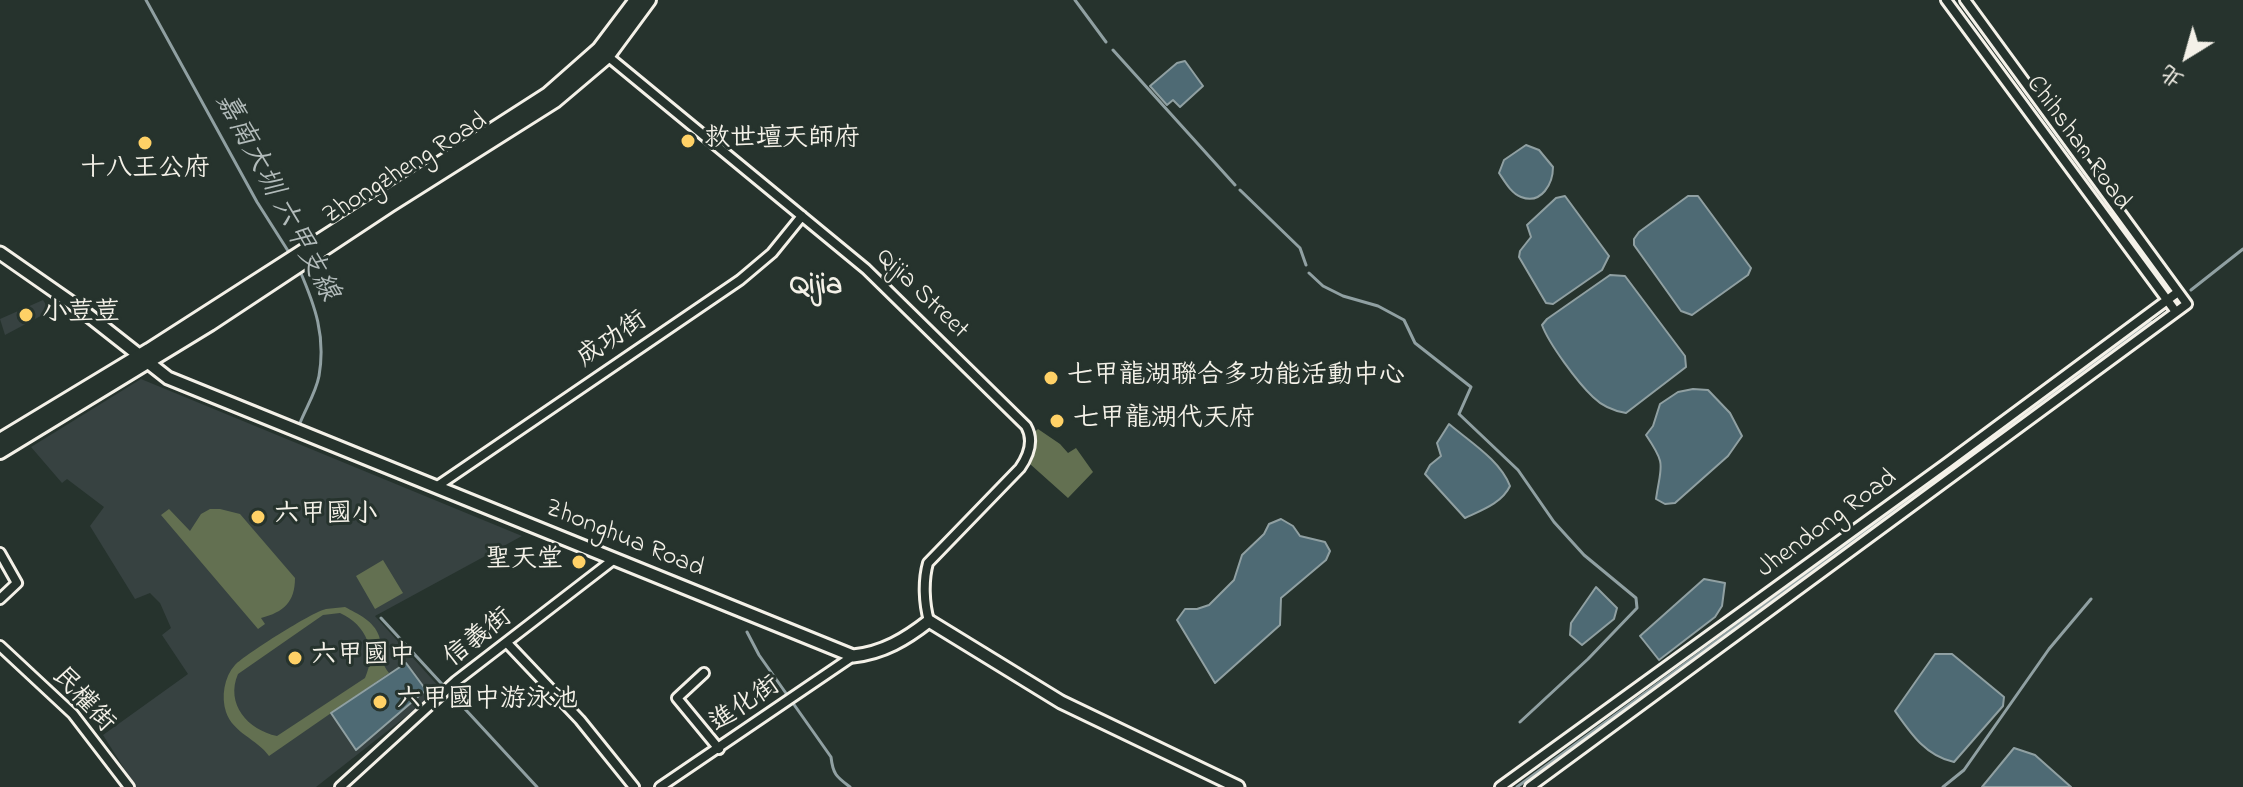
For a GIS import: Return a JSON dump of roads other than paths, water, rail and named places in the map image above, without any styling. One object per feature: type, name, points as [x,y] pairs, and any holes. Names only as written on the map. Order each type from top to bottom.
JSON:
[{"type":"main road","name":"Zhongzheng Road","points":[[603,53],[636,0]]},
{"type":"main road","name":"Zhongzheng Road","points":[[0,452],[548,94],[603,53],[649,0]]},
{"type":"main road","name":"Zhongzheng Road","points":[[0,440],[145,358]]},
{"type":"street","name":"Chihshan Road","points":[[1946,0],[2176,312]]},
{"type":"street","name":"Chihshan Road","points":[[1965,0],[2187,304]]},
{"type":"street","name":"Qijia Street","points":[[603,53],[888,289],[1026,426],[1031,435],[1028,457],[928,563],[926,608],[929,621]]},
{"type":"street","name":"成功街","points":[[436,487],[740,280],[772,253],[802,216]]},
{"type":"street","name":"Zhonghua Road","points":[[0,253],[168,378],[853,656]]},
{"type":"street","name":"Jhendong Road","points":[[1500,787],[2178,292]]},
{"type":"street","name":"Jhendong Road","points":[[1530,787],[2187,304]]},
{"type":"street","points":[[0,553],[17,583],[0,599]]},
{"type":"street","name":"信義街","points":[[340,787],[456,681],[613,560]]},
{"type":"street","points":[[853,656],[885,649],[929,621],[1061,702],[1238,787]]},
{"type":"street","points":[[507,643],[580,720],[634,787]]},
{"type":"street","name":"民權街","points":[[0,646],[73,714],[129,787]]},
{"type":"street","name":"進化街","points":[[660,787],[853,656]]},
{"type":"street","points":[[704,673],[677,698],[719,749]]},
{"type":"water","points":[[1185,61],[1203,86],[1180,107],[1173,100],[1167,105],[1150,86],[1177,63]]},
{"type":"water","points":[[1526,145],[1539,150],[1553,167],[1545,191],[1528,199],[1514,193],[1499,173],[1504,160]]},
{"type":"water","points":[[1565,196],[1609,256],[1602,270],[1553,304],[1546,303],[1519,257],[1520,251],[1531,237],[1527,225],[1556,198]]},
{"type":"water","points":[[1688,196],[1698,196],[1751,268],[1748,275],[1692,315],[1681,311],[1634,245],[1639,232]]},
{"type":"water","points":[[1610,275],[1625,276],[1685,356],[1686,367],[1626,413],[1604,405],[1587,391],[1557,352],[1542,325]]},
{"type":"water","points":[[1708,390],[1730,413],[1742,436],[1728,456],[1675,503],[1665,504],[1656,499],[1661,466],[1646,435],[1653,426],[1660,404],[1678,392]]},
{"type":"water","points":[[1449,424],[1492,460],[1510,486],[1497,501],[1465,518],[1425,474],[1441,456],[1437,443]]},
{"type":"water","points":[[1281,519],[1293,526],[1300,536],[1325,542],[1330,551],[1326,560],[1281,598],[1280,625],[1215,683],[1177,620],[1185,609],[1209,605],[1234,580],[1242,555],[1264,534],[1269,524]]},
{"type":"water","points":[[1704,579],[1725,583],[1722,606],[1715,617],[1659,660],[1640,636]]},
{"type":"water","points":[[1596,587],[1617,608],[1614,619],[1582,645],[1570,635],[1571,623]]},
{"type":"water","points":[[1935,654],[1952,654],[2004,697],[2003,706],[1954,762],[1927,749],[1895,711]]},
{"type":"water","name":"六甲國中游泳池","points":[[406,663],[426,690],[356,750],[331,713]]},
{"type":"water","points":[[2014,748],[2035,755],[2071,787],[1982,787]]},
{"type":"waterway","name":"嘉南大圳 六甲支線","points":[[146,0],[257,202],[290,254]]},
{"type":"waterway","points":[[1075,0],[1106,42]]},
{"type":"waterway","points":[[1113,50],[1235,185]]},
{"type":"waterway","points":[[1240,190],[1300,248],[1306,265]]},
{"type":"waterway","points":[[2191,290],[2243,249]]},
{"type":"waterway","name":"嘉南大圳 六甲支線","points":[[300,271],[314,309],[321,348],[318,382],[300,423]]},
{"type":"waterway","points":[[1309,273],[1323,286],[1343,296],[1378,306],[1404,320],[1415,343],[1471,387],[1459,414],[1518,470],[1554,522],[1584,555],[1636,598],[1637,608],[1520,722]]},
{"type":"waterway","points":[[1963,459],[2151,322]]},
{"type":"waterway","points":[[1517,787],[1937,479]]},
{"type":"waterway","points":[[1943,787],[1964,770],[2049,649],[2091,599]]},
{"type":"waterway","name":"嘉南大圳 六甲支線","points":[[381,618],[537,787]]},
{"type":"waterway","points":[[747,632],[759,655],[831,757],[836,775],[850,787]]},
{"type":"place","name":"救世壇天師府","points":[[688,141]]},
{"type":"place","name":"十八王公府","points":[[145,143]]},
{"type":"place","name":"小荳荳","points":[[26,315]]},
{"type":"place","name":"七甲龍湖聯合多功能活動中心","points":[[1051,378]]},
{"type":"place","name":"七甲龍湖代天府","points":[[1057,421]]},
{"type":"place","name":"六甲國小","points":[[258,517]]},
{"type":"place","name":"聖天堂","points":[[579,562]]},
{"type":"place","name":"六甲國中","points":[[295,658]]},
{"type":"place","name":"六甲國中游泳池","points":[[380,702]]},
{"type":"district","name":"Qijia","points":[[816,288]]}]
